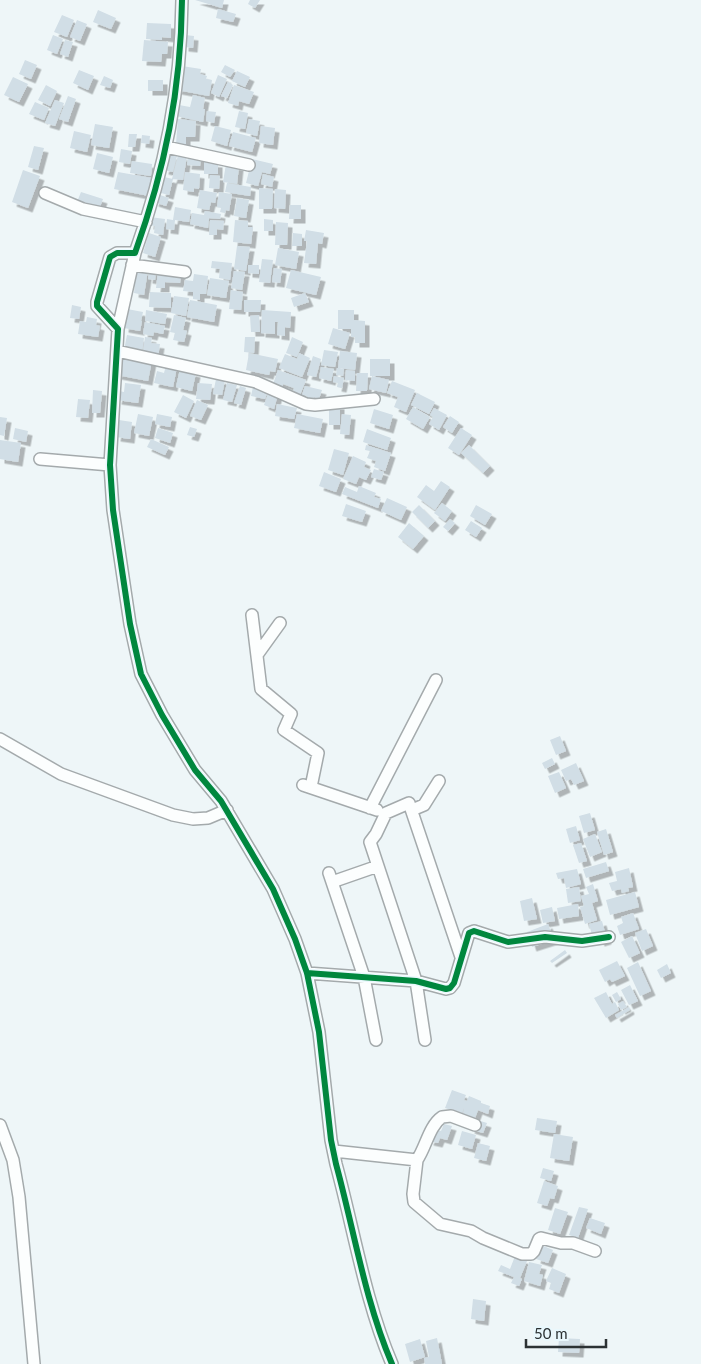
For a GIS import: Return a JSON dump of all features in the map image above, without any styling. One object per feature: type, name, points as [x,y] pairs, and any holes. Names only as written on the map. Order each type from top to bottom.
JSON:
[{"type":"street","points":[[182,0],[176,90],[166,147],[157,186],[135,253],[118,329],[110,465],[113,510],[130,624],[141,674],[162,715],[196,770],[221,801],[273,889],[295,939],[307,974],[319,1032],[334,1152],[372,1306],[392,1364]]},
{"type":"street","points":[[166,147],[248,165]]},
{"type":"street","points":[[45,193],[83,209],[146,222]]},
{"type":"street","points":[[118,329],[99,310],[97,302],[110,257],[117,253],[135,253]]},
{"type":"street","points":[[132,265],[185,272]]},
{"type":"street","points":[[117,351],[267,385],[306,404],[315,405],[374,399]]},
{"type":"street","points":[[40,459],[110,465]]},
{"type":"street","points":[[252,615],[261,689],[291,714],[284,730],[318,753],[307,786],[386,813],[410,803],[461,956]]},
{"type":"street","points":[[257,655],[280,623]]},
{"type":"street","points":[[370,808],[436,680]]},
{"type":"street","points":[[0,739],[61,774],[173,815],[193,819],[208,818],[226,810]]},
{"type":"street","points":[[412,810],[424,805],[439,781]]},
{"type":"street","points":[[386,813],[370,842],[416,981],[425,1040]]},
{"type":"street","points":[[376,1040],[364,978],[330,878],[378,866]]},
{"type":"street","points":[[307,974],[416,981],[446,989],[450,988],[454,983],[469,933],[474,932],[508,942],[545,937],[582,941],[608,937]]},
{"type":"street","points":[[475,1125],[451,1116],[442,1116],[438,1119],[417,1160],[413,1194],[414,1202],[440,1224],[471,1231],[522,1254],[530,1254],[534,1251],[541,1238],[573,1244],[595,1251]]},
{"type":"street","points":[[0,1125],[13,1160],[19,1197],[34,1364]]},
{"type":"street","points":[[334,1152],[417,1160]]},
{"type":"building","points":[[195,0],[224,0],[222,8]]},
{"type":"building","points":[[250,0],[260,0],[255,8],[248,4]]},
{"type":"building","points":[[218,9],[236,14],[233,22],[216,18]]},
{"type":"building","points":[[98,10],[116,18],[111,29],[93,22]]},
{"type":"building","points":[[62,15],[74,20],[67,37],[54,32]]},
{"type":"building","points":[[77,20],[87,24],[80,41],[70,37]]},
{"type":"building","points":[[147,23],[171,24],[171,38],[162,37],[162,40],[146,39]]},
{"type":"building","points":[[53,35],[63,39],[57,54],[47,50]]},
{"type":"building","points":[[185,35],[194,36],[193,48],[184,47]]},
{"type":"building","points":[[65,40],[73,42],[68,57],[60,54]]},
{"type":"building","points":[[144,40],[168,42],[167,54],[162,54],[161,62],[142,61]]},
{"type":"building","points":[[25,60],[37,65],[31,79],[19,74]]},
{"type":"building","points":[[225,65],[235,70],[230,77],[221,72]]},
{"type":"building","points":[[182,66],[201,69],[200,74],[207,76],[206,79],[212,80],[209,96],[177,90]]},
{"type":"building","points":[[79,70],[94,76],[88,90],[73,83]]},
{"type":"building","points":[[237,71],[250,77],[245,87],[232,81]]},
{"type":"building","points":[[218,75],[227,79],[219,97],[211,93]]},
{"type":"building","points":[[104,76],[113,80],[110,88],[100,85]]},
{"type":"building","points":[[13,77],[28,84],[19,102],[4,95]]},
{"type":"building","points":[[148,80],[163,80],[163,91],[148,91]]},
{"type":"building","points":[[228,82],[233,85],[227,98],[221,96]]},
{"type":"building","points":[[46,85],[57,91],[50,106],[38,100]]},
{"type":"building","points":[[234,85],[254,92],[249,104],[239,101],[238,106],[228,103]]},
{"type":"building","points":[[193,95],[205,98],[203,122],[176,116],[179,105],[190,107]]},
{"type":"building","points":[[68,96],[76,99],[68,122],[59,119]]},
{"type":"building","points":[[55,100],[64,103],[55,126],[45,123]]},
{"type":"building","points":[[35,102],[49,108],[44,120],[29,114]]},
{"type":"building","points":[[207,111],[216,112],[214,123],[206,121]]},
{"type":"building","points":[[239,111],[248,113],[245,129],[235,127]]},
{"type":"building","points":[[178,119],[196,121],[195,137],[186,137],[186,144],[176,144]]},
{"type":"building","points":[[249,119],[260,121],[257,136],[246,133]]},
{"type":"building","points":[[95,124],[113,127],[109,148],[91,145]]},
{"type":"building","points":[[215,126],[231,130],[227,146],[211,141]]},
{"type":"building","points":[[261,126],[275,128],[273,145],[259,143]]},
{"type":"building","points":[[74,131],[91,135],[87,152],[70,148]]},
{"type":"building","points":[[233,132],[256,138],[252,152],[229,146]]},
{"type":"building","points":[[129,134],[137,134],[135,147],[128,147]]},
{"type":"building","points":[[142,135],[150,136],[149,144],[141,143]]},
{"type":"building","points":[[34,146],[44,148],[38,170],[28,167]]},
{"type":"building","points":[[121,149],[132,151],[130,164],[119,162]]},
{"type":"building","points":[[97,153],[113,157],[109,173],[93,169]]},
{"type":"building","points":[[168,154],[177,156],[173,172],[164,170]]},
{"type":"building","points":[[178,155],[187,156],[183,180],[172,179]]},
{"type":"building","points":[[188,155],[201,157],[200,166],[187,165]]},
{"type":"building","points":[[252,159],[273,164],[270,174],[262,172],[258,186],[246,183]]},
{"type":"building","points":[[132,161],[152,164],[151,176],[130,173]]},
{"type":"building","points":[[204,162],[218,163],[218,174],[204,174]]},
{"type":"building","points":[[226,164],[239,166],[237,184],[223,182]]},
{"type":"building","points":[[23,170],[40,176],[28,208],[12,202]]},
{"type":"building","points":[[118,172],[152,178],[149,196],[114,189]]},
{"type":"building","points":[[185,172],[200,174],[199,189],[194,188],[194,192],[183,190]]},
{"type":"building","points":[[263,174],[274,177],[272,187],[261,184]]},
{"type":"building","points":[[210,175],[220,176],[219,189],[209,188]]},
{"type":"building","points":[[164,177],[173,179],[169,195],[161,193]]},
{"type":"building","points":[[227,183],[251,187],[250,196],[225,192]]},
{"type":"building","points":[[259,188],[273,189],[272,209],[259,209]]},
{"type":"building","points":[[275,189],[286,190],[285,209],[274,208]]},
{"type":"building","points":[[200,190],[217,193],[215,203],[211,202],[209,210],[197,208]]},
{"type":"building","points":[[81,192],[103,199],[98,212],[77,202]]},
{"type":"building","points":[[219,192],[232,194],[229,211],[226,210],[225,213],[220,212],[221,208],[217,207]]},
{"type":"building","points":[[157,194],[169,198],[166,206],[154,202]]},
{"type":"building","points":[[237,198],[249,200],[246,218],[234,216]]},
{"type":"building","points":[[290,205],[301,205],[301,219],[289,219]]},
{"type":"building","points":[[175,207],[191,210],[189,222],[175,220],[174,230],[166,229],[167,219],[173,220]]},
{"type":"building","points":[[205,211],[221,214],[220,219],[209,218],[208,228],[190,224],[192,213],[204,215]]},
{"type":"building","points":[[150,217],[165,219],[163,235],[154,233],[155,226],[149,225]]},
{"type":"building","points":[[264,219],[273,220],[273,231],[264,231]]},
{"type":"building","points":[[210,220],[224,221],[223,230],[217,229],[217,235],[209,235]]},
{"type":"building","points":[[235,220],[248,221],[248,227],[253,227],[251,244],[233,242]]},
{"type":"building","points":[[276,222],[288,223],[287,245],[275,245]]},
{"type":"building","points":[[306,230],[324,233],[322,244],[318,243],[316,264],[304,263],[307,241],[304,241]]},
{"type":"building","points":[[149,233],[161,237],[155,257],[143,253]]},
{"type":"building","points":[[293,233],[302,234],[302,246],[292,246]]},
{"type":"building","points":[[237,246],[250,247],[246,271],[234,269]]},
{"type":"building","points":[[278,248],[299,252],[296,269],[275,265]]},
{"type":"building","points":[[262,259],[273,260],[270,283],[259,282]]},
{"type":"building","points":[[212,261],[232,263],[230,280],[219,278],[220,269],[211,268]]},
{"type":"building","points":[[248,265],[259,265],[259,274],[248,273]]},
{"type":"building","points":[[274,268],[282,269],[280,283],[272,282]]},
{"type":"building","points":[[138,269],[148,270],[144,295],[134,293],[135,287],[130,286],[131,277],[136,278]]},
{"type":"building","points":[[149,270],[156,271],[155,280],[148,279]]},
{"type":"building","points":[[291,270],[321,277],[316,295],[286,288]]},
{"type":"building","points":[[234,271],[245,272],[242,290],[231,288]]},
{"type":"building","points":[[158,272],[181,273],[180,283],[165,282],[165,288],[156,288]]},
{"type":"building","points":[[194,274],[208,276],[206,294],[200,294],[200,300],[193,299],[193,292],[183,291],[185,280],[193,281]]},
{"type":"building","points":[[210,278],[229,281],[226,298],[207,295]]},
{"type":"building","points":[[231,290],[243,292],[241,310],[229,309]]},
{"type":"building","points":[[150,292],[171,293],[171,308],[149,307]]},
{"type":"building","points":[[305,293],[309,302],[294,307],[291,298]]},
{"type":"building","points":[[174,296],[189,298],[186,316],[171,313]]},
{"type":"building","points":[[190,300],[217,305],[214,322],[187,317]]},
{"type":"building","points":[[244,300],[261,300],[260,312],[244,312]]},
{"type":"building","points":[[72,305],[81,307],[79,319],[70,318]]},
{"type":"building","points":[[127,309],[143,312],[140,331],[124,328]]},
{"type":"building","points":[[146,310],[167,314],[165,324],[145,321]]},
{"type":"building","points":[[262,310],[291,312],[290,328],[285,327],[285,336],[277,335],[278,322],[275,322],[275,334],[261,333]]},
{"type":"building","points":[[338,310],[354,310],[354,320],[365,321],[365,343],[355,343],[355,337],[351,337],[351,329],[338,329]]},
{"type":"building","points":[[174,315],[186,318],[183,330],[187,331],[184,342],[173,340],[175,333],[170,332]]},
{"type":"building","points":[[259,315],[260,332],[251,332],[250,316]]},
{"type":"building","points":[[87,317],[97,319],[96,325],[100,326],[98,337],[78,334],[80,321],[86,322]]},
{"type":"building","points":[[145,322],[165,326],[163,334],[154,332],[153,336],[143,334]]},
{"type":"building","points":[[333,328],[350,333],[345,349],[328,344]]},
{"type":"building","points":[[127,335],[144,338],[142,353],[124,350]]},
{"type":"building","points":[[145,337],[152,338],[151,343],[160,344],[158,357],[146,355],[146,352],[143,351]]},
{"type":"building","points":[[245,337],[255,337],[254,353],[244,352]]},
{"type":"building","points":[[292,337],[303,342],[297,357],[286,353]]},
{"type":"building","points":[[324,350],[338,352],[335,367],[321,365]]},
{"type":"building","points":[[340,351],[357,353],[355,370],[338,368]]},
{"type":"building","points":[[249,353],[278,359],[275,372],[270,371],[269,375],[246,370]]},
{"type":"building","points":[[299,353],[310,358],[302,377],[279,368],[285,354],[297,359]]},
{"type":"building","points":[[121,354],[152,360],[148,381],[117,375]]},
{"type":"building","points":[[313,356],[321,359],[316,377],[307,375]]},
{"type":"building","points":[[370,359],[390,359],[390,376],[370,376]]},
{"type":"building","points":[[166,365],[177,367],[173,387],[154,383],[157,371],[164,373]]},
{"type":"building","points":[[321,367],[334,369],[331,381],[319,378]]},
{"type":"building","points":[[337,368],[344,369],[343,376],[336,375]]},
{"type":"building","points":[[180,369],[196,373],[192,391],[176,387]]},
{"type":"building","points":[[278,370],[306,380],[300,395],[293,392],[294,388],[283,384],[282,388],[273,384]]},
{"type":"building","points":[[346,370],[355,371],[355,381],[345,380]]},
{"type":"building","points":[[357,373],[368,373],[367,391],[356,391]]},
{"type":"building","points":[[334,376],[344,378],[342,388],[337,387],[338,383],[333,382]]},
{"type":"building","points":[[372,376],[389,380],[386,393],[369,389]]},
{"type":"building","points":[[216,379],[225,380],[222,395],[213,394]]},
{"type":"building","points":[[392,381],[415,390],[406,412],[394,407],[398,397],[387,393]]},
{"type":"building","points":[[125,383],[141,385],[138,403],[117,400],[119,391],[124,392]]},
{"type":"building","points":[[198,383],[212,384],[210,400],[196,399]]},
{"type":"building","points":[[227,383],[237,385],[232,402],[223,400]]},
{"type":"building","points":[[240,386],[246,388],[241,405],[234,403]]},
{"type":"building","points":[[305,386],[322,390],[319,399],[314,397],[312,402],[306,400],[307,396],[302,395]]},
{"type":"building","points":[[253,387],[268,391],[265,399],[251,396]]},
{"type":"building","points":[[93,390],[102,391],[100,413],[92,413]]},
{"type":"building","points":[[269,391],[278,394],[274,409],[264,405]]},
{"type":"building","points":[[417,393],[435,402],[429,414],[411,405]]},
{"type":"building","points":[[183,395],[194,401],[186,418],[174,412]]},
{"type":"building","points":[[78,399],[90,400],[88,418],[76,417]]},
{"type":"building","points":[[197,400],[208,405],[201,420],[190,416]]},
{"type":"building","points":[[277,404],[297,408],[294,419],[275,416]]},
{"type":"building","points":[[329,405],[340,405],[340,425],[329,425]]},
{"type":"building","points":[[413,407],[430,417],[423,429],[406,419]]},
{"type":"building","points":[[434,408],[447,415],[439,430],[429,424],[433,417],[430,415]]},
{"type":"building","points":[[374,409],[393,415],[389,429],[370,423]]},
{"type":"building","points":[[138,414],[153,417],[149,436],[134,433]]},
{"type":"building","points":[[157,414],[172,417],[170,427],[155,424]]},
{"type":"building","points":[[297,414],[323,419],[320,433],[294,428]]},
{"type":"building","points":[[342,414],[351,415],[349,435],[340,434]]},
{"type":"building","points":[[450,416],[459,422],[452,433],[443,427]]},
{"type":"building","points":[[0,417],[7,418],[4,436],[0,435]]},
{"type":"building","points":[[119,420],[132,422],[130,439],[116,437]]},
{"type":"building","points":[[190,427],[197,429],[194,437],[187,435]]},
{"type":"building","points":[[15,428],[28,431],[26,442],[13,439]]},
{"type":"building","points":[[158,428],[173,433],[170,443],[155,438]]},
{"type":"building","points":[[461,428],[472,435],[459,455],[448,448]]},
{"type":"building","points":[[367,429],[391,438],[387,450],[363,442]]},
{"type":"building","points":[[151,439],[169,447],[165,455],[147,447]]},
{"type":"building","points":[[0,440],[21,443],[18,462],[0,459]]},
{"type":"building","points":[[366,445],[391,453],[385,471],[374,467],[376,461],[367,458],[370,451],[365,450]]},
{"type":"building","points":[[469,445],[490,466],[483,473],[461,453]]},
{"type":"building","points":[[334,449],[349,453],[343,475],[328,470]]},
{"type":"building","points":[[353,456],[366,462],[364,467],[371,470],[366,480],[359,477],[356,484],[343,479]]},
{"type":"building","points":[[374,469],[384,472],[381,480],[371,477]]},
{"type":"building","points":[[324,472],[341,479],[336,492],[319,486]]},
{"type":"building","points":[[441,481],[450,487],[435,510],[417,497],[426,485],[434,491]]},
{"type":"building","points":[[359,486],[376,493],[374,497],[381,499],[378,508],[342,494],[345,487],[357,492]]},
{"type":"building","points":[[387,498],[407,507],[401,520],[381,511]]},
{"type":"building","points":[[442,503],[452,511],[445,521],[434,513]]},
{"type":"building","points":[[346,504],[366,511],[362,522],[342,516]]},
{"type":"building","points":[[419,505],[435,521],[428,528],[412,512]]},
{"type":"building","points":[[476,505],[492,514],[485,525],[470,516]]},
{"type":"building","points":[[450,519],[455,523],[448,531],[443,527]]},
{"type":"building","points":[[471,521],[482,528],[476,537],[465,530]]},
{"type":"building","points":[[409,523],[424,536],[413,549],[398,537]]},
{"type":"building","points":[[560,736],[566,751],[556,755],[550,740]]},
{"type":"building","points":[[552,758],[555,764],[545,769],[542,763]]},
{"type":"building","points":[[576,763],[584,781],[574,785],[571,779],[566,781],[561,770]]},
{"type":"building","points":[[559,772],[566,788],[555,793],[548,776]]},
{"type":"building","points":[[590,813],[595,830],[584,833],[579,816]]},
{"type":"building","points":[[576,826],[580,840],[570,843],[566,829]]},
{"type":"building","points":[[606,829],[613,852],[604,855],[597,832]]},
{"type":"building","points":[[595,834],[602,852],[590,857],[583,839]]},
{"type":"building","points":[[581,843],[587,861],[579,863],[573,845]]},
{"type":"building","points":[[606,862],[609,871],[586,878],[583,869]]},
{"type":"building","points":[[629,868],[633,887],[628,888],[629,891],[622,893],[621,889],[612,891],[609,883],[617,881],[615,872]]},
{"type":"building","points":[[577,869],[581,884],[566,888],[564,878],[558,879],[556,873]]},
{"type":"building","points":[[593,884],[598,901],[592,903],[597,920],[585,924],[580,907],[584,906],[581,896],[589,894],[586,887]]},
{"type":"building","points":[[579,887],[581,901],[568,903],[566,889]]},
{"type":"building","points":[[635,892],[639,907],[610,915],[606,900]]},
{"type":"building","points":[[532,898],[537,919],[524,921],[520,901]]},
{"type":"building","points":[[578,904],[579,916],[559,919],[557,908]]},
{"type":"building","points":[[552,907],[555,921],[543,923],[540,910]]},
{"type":"building","points":[[633,913],[639,929],[620,935],[617,926],[623,923],[621,917]]},
{"type":"building","points":[[602,921],[607,940],[600,942],[598,933],[592,935],[589,924]]},
{"type":"building","points":[[548,924],[554,940],[532,947],[527,932]]},
{"type":"building","points":[[646,929],[653,946],[642,951],[635,933]]},
{"type":"building","points":[[632,936],[640,953],[629,958],[621,942]]},
{"type":"building","points":[[565,950],[567,953],[552,963],[550,961]]},
{"type":"building","points":[[617,961],[625,976],[612,982],[610,979],[605,982],[599,970]]},
{"type":"building","points":[[638,962],[651,991],[640,996],[627,968]]},
{"type":"building","points":[[667,964],[671,973],[661,978],[657,970]]},
{"type":"building","points":[[630,985],[638,1001],[629,1005],[621,990]]},
{"type":"building","points":[[606,992],[612,1004],[615,1002],[619,1010],[606,1018],[594,998]]},
{"type":"building","points":[[617,992],[621,999],[616,1002],[612,995]]},
{"type":"building","points":[[623,1001],[627,1007],[621,1010],[618,1004]]},
{"type":"building","points":[[629,1007],[630,1010],[617,1018],[615,1015]]},
{"type":"building","points":[[452,1090],[466,1095],[464,1100],[467,1101],[469,1096],[490,1106],[488,1114],[478,1110],[475,1118],[463,1114],[464,1108],[461,1116],[450,1112],[451,1110],[445,1108]]},
{"type":"building","points":[[537,1118],[557,1121],[555,1133],[535,1130]]},
{"type":"building","points":[[474,1119],[487,1123],[483,1133],[470,1129]]},
{"type":"building","points":[[444,1124],[452,1126],[447,1140],[440,1138],[438,1143],[429,1141],[433,1129],[441,1131]]},
{"type":"building","points":[[462,1131],[476,1135],[472,1149],[458,1145]]},
{"type":"building","points":[[554,1134],[573,1137],[569,1161],[550,1158]]},
{"type":"building","points":[[478,1143],[490,1146],[486,1161],[474,1158]]},
{"type":"building","points":[[543,1168],[554,1171],[551,1181],[540,1178]]},
{"type":"building","points":[[544,1181],[558,1186],[554,1199],[550,1198],[547,1206],[537,1203]]},
{"type":"building","points":[[579,1207],[588,1209],[578,1238],[569,1235]]},
{"type":"building","points":[[555,1208],[568,1212],[560,1234],[548,1230]]},
{"type":"building","points":[[590,1218],[605,1223],[601,1234],[586,1228]]},
{"type":"building","points":[[541,1245],[553,1250],[548,1263],[536,1259]]},
{"type":"building","points":[[515,1256],[527,1261],[519,1286],[511,1283],[514,1277],[498,1271],[501,1265],[510,1269]]},
{"type":"building","points":[[529,1262],[542,1265],[539,1274],[543,1275],[540,1286],[524,1281]]},
{"type":"building","points":[[552,1268],[566,1274],[559,1293],[549,1289],[551,1283],[546,1281]]},
{"type":"building","points":[[473,1299],[486,1301],[484,1321],[471,1319]]},
{"type":"building","points":[[437,1338],[442,1364],[425,1364],[424,1358],[429,1357],[426,1341]]},
{"type":"building","points":[[559,1338],[580,1339],[579,1353],[558,1352]]},
{"type":"building","points":[[420,1339],[425,1357],[410,1362],[405,1344]]},
{"type":"cycle path","points":[[182,0],[175,97],[155,191],[135,253],[117,253],[110,257],[97,302],[97,306],[118,329],[110,465],[113,510],[130,624],[141,674],[162,715],[195,770],[221,801],[273,889],[295,939],[307,973],[319,1032],[331,1140],[336,1164],[367,1290],[392,1364]]},
{"type":"cycle path","points":[[307,973],[416,981],[446,989],[450,988],[454,983],[469,933],[474,931],[508,942],[545,937],[582,941],[609,937]]}]
